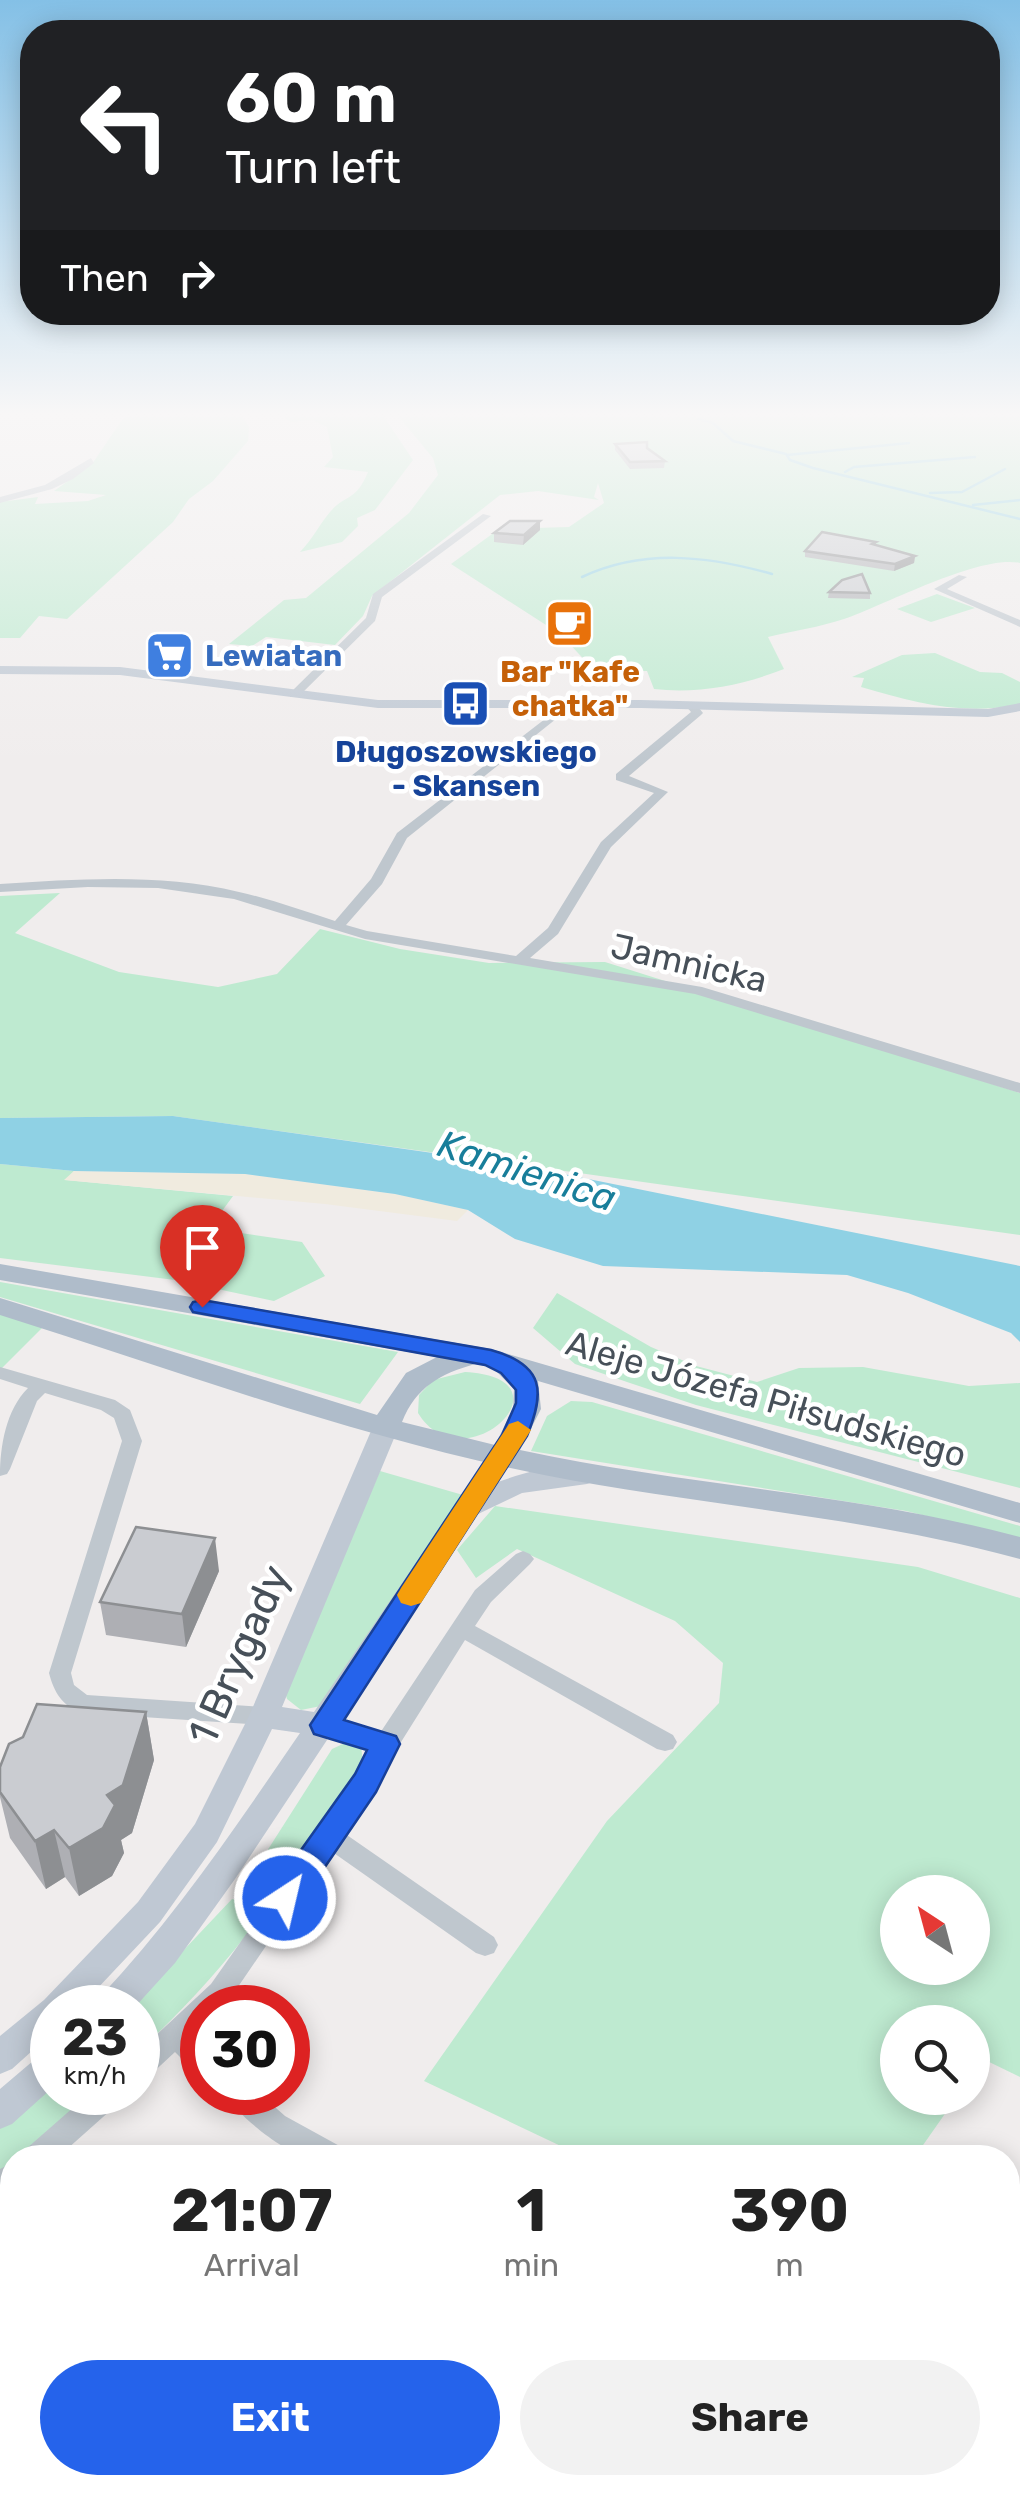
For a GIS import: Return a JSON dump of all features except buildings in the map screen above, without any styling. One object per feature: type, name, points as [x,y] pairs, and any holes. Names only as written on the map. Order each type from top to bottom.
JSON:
[{"type":"main road","name":"Aleje Józefa Piłsudskiego","points":[[0,1272],[491,1358],[1020,1513]]},
{"type":"main road","points":[[0,1306],[502,1456],[861,1513],[1020,1548]]},
{"type":"main road","name":"Aleje Józefa Piłsudskiego","points":[[491,1358],[510,1368],[528,1388],[524,1417],[502,1456]]},
{"type":"main road","name":"1 Brygady","points":[[387,1424],[413,1379],[454,1360],[491,1358]]},
{"type":"street","points":[[294,695],[370,619],[377,596],[462,533]]},
{"type":"street","points":[[962,577],[939,589],[1020,624]]},
{"type":"street","points":[[0,670],[120,671],[378,704],[691,705],[988,713],[1020,707]]},
{"type":"street","points":[[519,960],[552,930],[606,845],[662,792],[619,780],[697,713],[691,705]]},
{"type":"street","points":[[338,926],[377,881],[402,836],[567,706]]},
{"type":"street","name":"Jamnicka","points":[[0,888],[88,882],[158,884],[236,895],[365,935],[697,990],[1020,1088]]},
{"type":"street","points":[[0,1373],[108,1405],[122,1415],[132,1441],[60,1673],[64,1689],[82,1704],[264,1716],[324,1725],[385,1744]]},
{"type":"street","points":[[0,1469],[29,1398],[42,1386]]},
{"type":"street","name":"1 Brygady","points":[[79,1985],[149,1912],[206,1833],[264,1716],[387,1424]]},
{"type":"street","points":[[133,1985],[163,1953],[324,1725],[502,1456]]},
{"type":"street","points":[[465,1514],[496,1491],[538,1479],[597,1474]]},
{"type":"street","points":[[225,1985],[366,1783],[385,1744],[483,1596],[522,1558]]},
{"type":"street","points":[[462,1628],[665,1742]]},
{"type":"street","points":[[328,1836],[485,1945]]},
{"type":"street","points":[[160,2049],[180,2030]]},
{"type":"street","name":"1 Brygady","points":[[0,2058],[30,2032]]},
{"type":"street","points":[[176,2034],[180,2038]]},
{"type":"street","points":[[0,2112],[30,2085]]},
{"type":"street","points":[[51,2145],[85,2115]]},
{"type":"street","points":[[265,2115],[312,2145]]},
{"type":"green space","points":[[0,533],[161,533],[67,619],[39,616],[20,638],[0,638]]},
{"type":"green space","points":[[315,533],[351,533],[342,542],[300,552]]},
{"type":"green space","points":[[384,533],[451,533],[372,596],[363,616],[335,645],[266,637],[252,646],[229,644],[284,600],[306,598]]},
{"type":"green space","points":[[493,533],[1020,533],[1020,563],[1003,562],[958,573],[844,619],[768,637],[784,669],[737,684],[704,689],[654,689],[647,671],[596,672],[560,634],[451,564]]},
{"type":"green space","points":[[937,594],[975,608],[931,622],[897,609]]},
{"type":"green space","points":[[935,653],[980,672],[1002,673],[1020,682],[1020,704],[979,709],[940,706],[861,687],[864,678],[852,677],[902,655]]},
{"type":"green space","points":[[60,893],[15,933],[119,972],[218,987],[277,974],[320,929],[400,949],[489,963],[605,962],[1020,1093],[1020,1235],[173,1116],[0,1118],[0,896]]},
{"type":"green space","points":[[0,1164],[74,1171],[66,1180],[233,1196],[214,1222],[214,1229],[302,1242],[325,1276],[274,1301],[175,1280],[0,1258]]},
{"type":"green space","points":[[0,1282],[398,1352],[360,1404],[0,1297]]},
{"type":"green space","points":[[557,1293],[651,1347],[696,1366],[757,1382],[799,1368],[863,1367],[969,1386],[1020,1383],[1020,1488],[696,1405],[575,1364],[533,1328]]},
{"type":"green space","points":[[0,1310],[49,1321],[0,1370]]},
{"type":"green space","points":[[465,1372],[497,1379],[512,1391],[512,1407],[501,1422],[482,1434],[460,1439],[438,1433],[418,1413],[419,1395],[433,1380]]},
{"type":"green space","points":[[571,1401],[592,1402],[1020,1526],[1020,1539],[906,1511],[531,1451],[547,1416]]},
{"type":"green space","points":[[380,1471],[463,1495],[321,1706],[301,1710],[287,1699],[285,1692]]},
{"type":"green space","points":[[495,1506],[918,1567],[1020,1598],[1020,2077],[990,2062],[990,2005],[880,2005],[880,2115],[944,2115],[923,2145],[559,2145],[424,2081],[607,1821],[719,1703],[723,1663],[675,1621],[517,1549],[476,1578],[457,1550]]},
{"type":"green space","points":[[345,1743],[361,1746],[363,1763],[282,1883],[260,1873],[265,1867],[260,1862],[332,1749]]},
{"type":"green space","points":[[254,1881],[279,1891],[204,1985],[180,1985],[180,2011],[160,2031],[160,1985],[151,1985],[232,1899],[237,1900]]},
{"type":"green space","points":[[30,2102],[30,2115],[76,2115],[38,2145],[0,2145],[0,2128]]},
{"type":"sand","points":[[74,1171],[245,1174],[395,1194],[468,1210],[457,1221],[325,1204],[64,1180]]},
{"type":"water","name":"Kamienica","points":[[173,1116],[524,1166],[1020,1266],[1020,1342],[1011,1333],[908,1293],[847,1275],[603,1266],[515,1239],[468,1210],[395,1194],[245,1174],[74,1171],[0,1164],[0,1118]]},
{"type":"waterway","points":[[582,577],[629,562],[676,558],[772,574]]},
{"type":"slow traffic","points":[[411,1595],[518,1430]]},
{"type":"place","name":"Bar \"Kafe chatka\"","points":[[570,623]]},
{"type":"place","name":"Lewiatan","points":[[170,656]]},
{"type":"place","name":"Długoszowskiego - Skansen","points":[[466,703]]},
{"type":"route","points":[[202,1307],[491,1358],[524,1379],[528,1388],[524,1417],[514,1436],[324,1725],[385,1744],[366,1783],[285,1898]]}]
